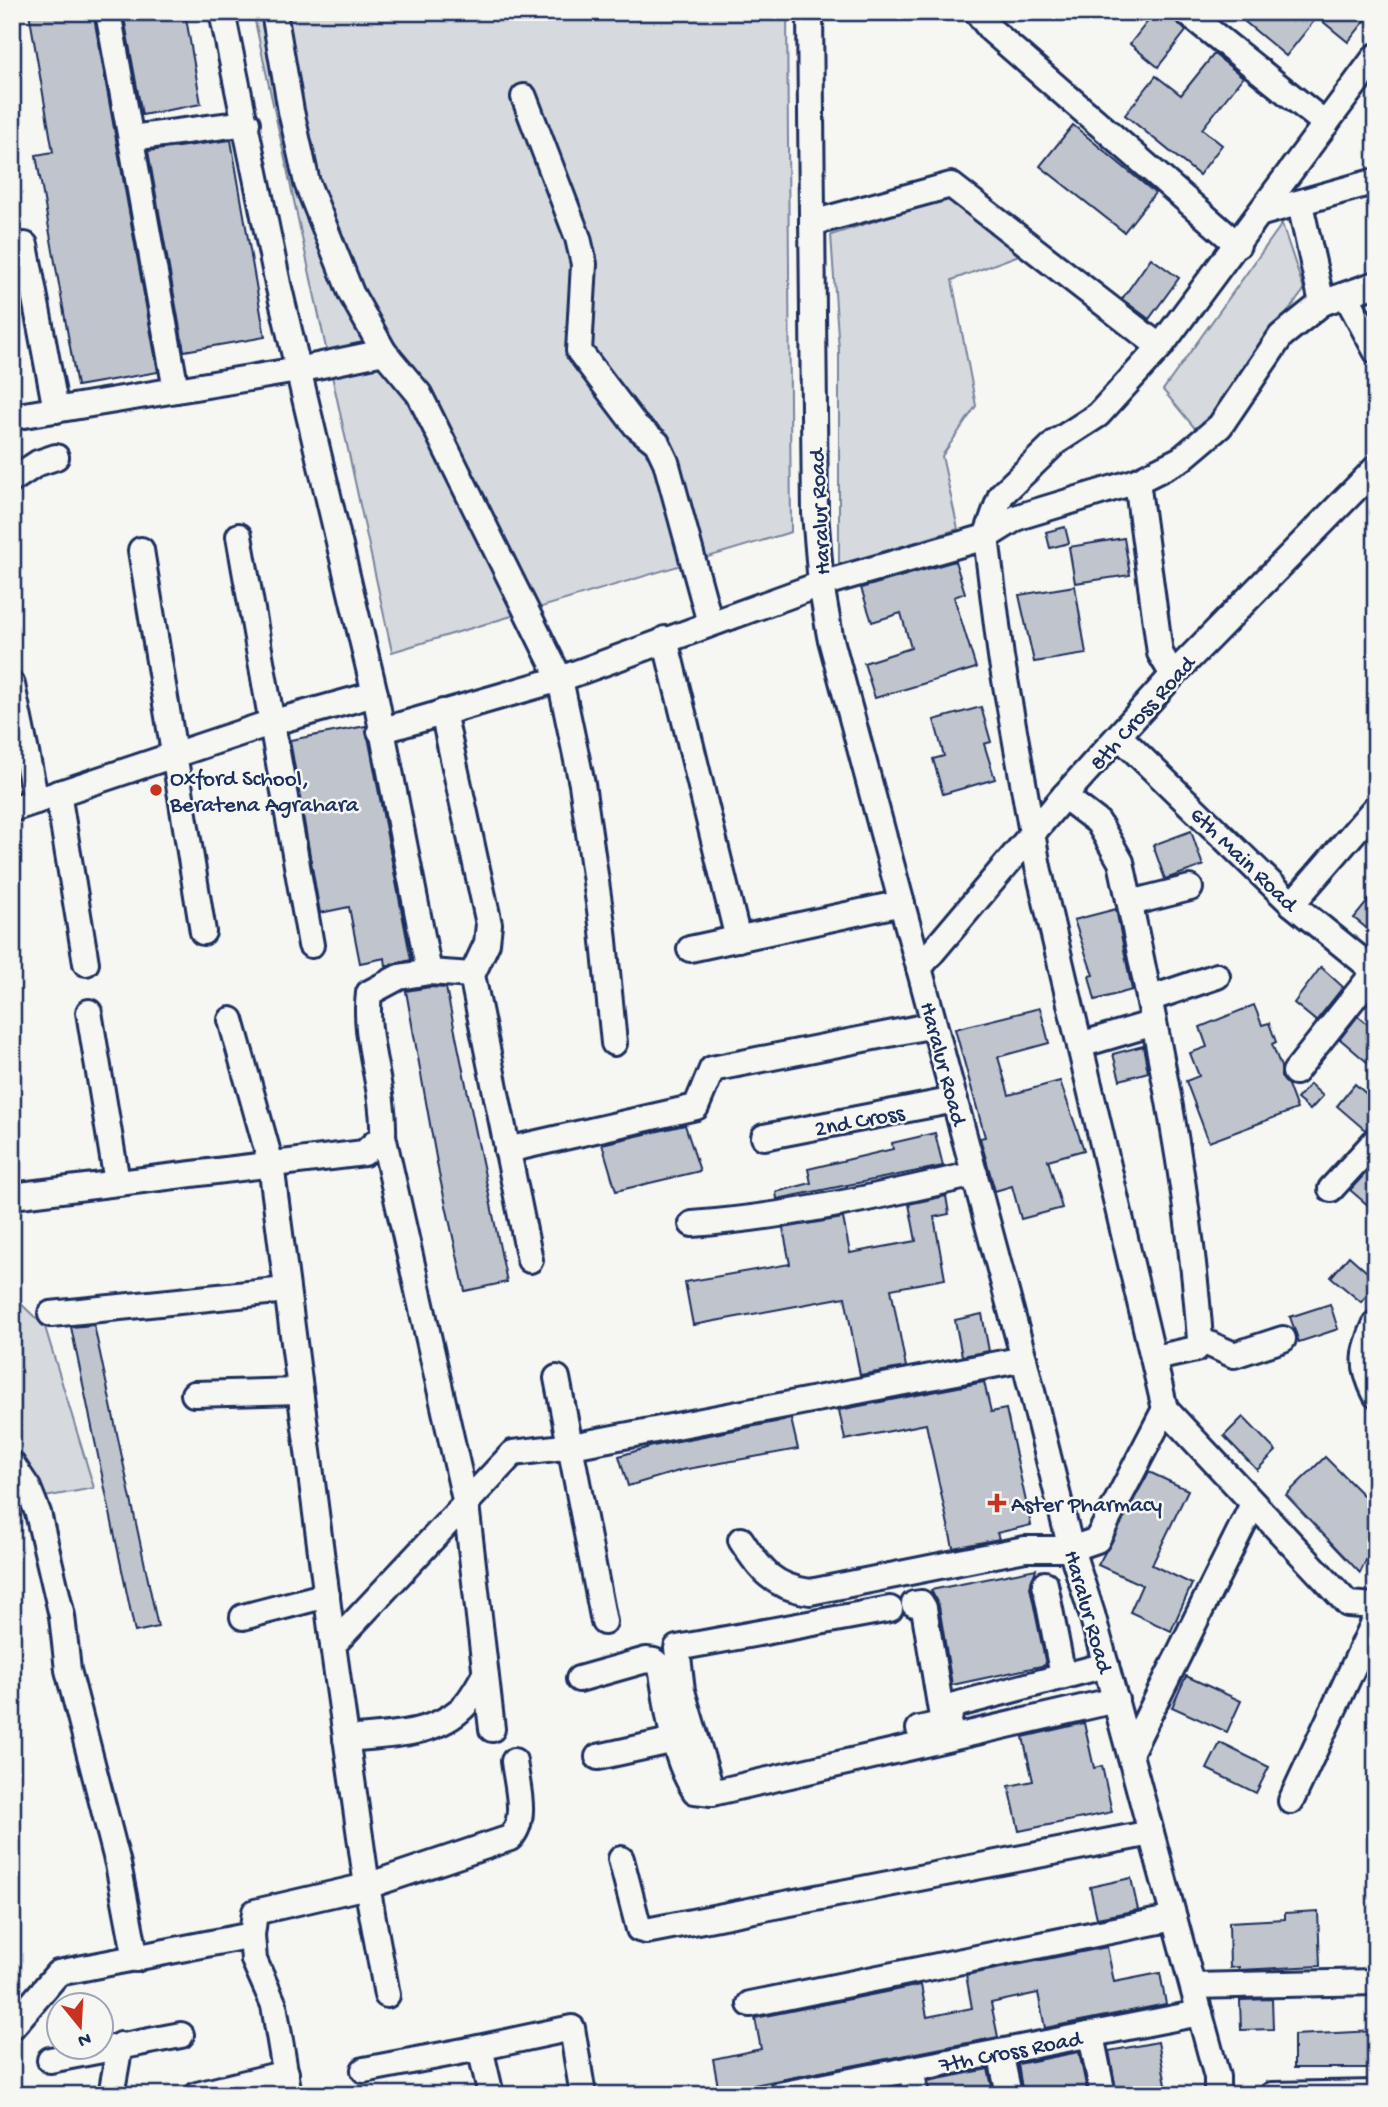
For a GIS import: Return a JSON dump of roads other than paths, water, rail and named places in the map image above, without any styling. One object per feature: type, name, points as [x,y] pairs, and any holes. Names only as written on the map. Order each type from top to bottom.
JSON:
[{"type":"street","points":[[108,12],[176,390]]},
{"type":"street","points":[[222,12],[298,370],[374,694],[429,972]]},
{"type":"street","points":[[274,12],[307,183],[351,293],[384,352],[418,394],[560,678],[582,784],[603,930],[614,1043]]},
{"type":"street","name":"Haralur Road","points":[[810,12],[815,513],[821,584],[830,636],[1024,1359],[1071,1549],[1092,1614],[1193,1986],[1217,2077],[1217,2095]]},
{"type":"street","points":[[977,12],[991,30],[1238,245]]},
{"type":"street","points":[[1186,12],[1326,124]]},
{"type":"street","points":[[1376,56],[1160,347],[1098,415],[1056,442],[1001,495],[986,537],[1001,657],[1032,835],[1165,1409],[1348,1604],[1376,1606]]},
{"type":"street","points":[[524,97],[578,238],[584,264],[579,351],[636,426],[657,443],[666,462],[710,623]]},
{"type":"street","points":[[131,138],[247,123]]},
{"type":"street","points":[[1262,213],[1376,181]]},
{"type":"street","points":[[812,223],[951,185],[1160,347]]},
{"type":"street","points":[[1300,204],[1322,303]]},
{"type":"street","points":[[25,245],[56,410]]},
{"type":"street","points":[[380,731],[560,678],[821,584],[986,537],[1018,517],[1137,481],[1181,459],[1220,426],[1282,336],[1322,303],[1376,284]]},
{"type":"street","points":[[1346,295],[1376,351]]},
{"type":"street","points":[[12,417],[298,370],[384,352]]},
{"type":"street","points":[[12,481],[37,463],[56,457]]},
{"type":"street","name":"8th Cross Road","points":[[919,968],[1063,796],[1120,737],[1173,675],[1376,468]]},
{"type":"street","points":[[1137,481],[1160,653],[1173,675]]},
{"type":"street","points":[[239,536],[270,723],[312,945]]},
{"type":"street","points":[[141,550],[203,932]]},
{"type":"street","points":[[665,639],[738,939]]},
{"type":"street","points":[[12,685],[47,797],[86,962]]},
{"type":"street","points":[[12,809],[270,723],[374,694]]},
{"type":"street","points":[[443,712],[489,924],[487,943],[472,975],[530,1260]]},
{"type":"street","name":"6th Main Road","points":[[1120,737],[1292,904],[1375,971]]},
{"type":"street","points":[[1063,796],[1098,822],[1121,862],[1154,1023],[1195,1277],[1199,1340],[1196,1349],[1155,1359]]},
{"type":"street","points":[[1292,904],[1376,807]]},
{"type":"street","points":[[1130,903],[1189,888]]},
{"type":"street","points":[[690,949],[902,904]]},
{"type":"street","points":[[1295,1072],[1375,971]]},
{"type":"street","points":[[472,975],[429,972],[400,977],[369,993],[366,1015],[384,1112],[383,1136],[466,1504],[492,1729]]},
{"type":"street","points":[[1149,999],[1217,976]]},
{"type":"street","points":[[89,1013],[117,1182]]},
{"type":"street","points":[[232,1020],[271,1164],[366,1886],[387,1995]]},
{"type":"street","points":[[1080,1045],[1154,1023]]},
{"type":"street","points":[[507,1150],[696,1107],[712,1069],[934,1025]]},
{"type":"street","name":"2nd Cross","points":[[764,1137],[955,1100]]},
{"type":"street","points":[[12,1196],[364,1153],[383,1136]]},
{"type":"street","points":[[1331,1189],[1376,1140]]},
{"type":"street","points":[[692,1224],[746,1220],[845,1204],[975,1174]]},
{"type":"street","points":[[51,1314],[287,1290]]},
{"type":"street","points":[[1376,1323],[1364,1350],[1368,1379],[1376,1395]]},
{"type":"street","points":[[1199,1340],[1234,1355],[1283,1339]]},
{"type":"street","points":[[333,1644],[513,1453],[572,1446],[1024,1359]]},
{"type":"street","points":[[557,1378],[604,1622]]},
{"type":"street","points":[[194,1394],[300,1391]]},
{"type":"street","points":[[741,1540],[760,1570],[788,1589],[810,1592],[1026,1549],[1071,1549],[1097,1540],[1165,1409]]},
{"type":"street","points":[[12,1464],[28,1488],[38,1513],[62,1616],[68,1670],[118,1864],[136,1959]]},
{"type":"street","points":[[1130,1753],[1253,1504]]},
{"type":"street","points":[[1045,1584],[1063,1676]]},
{"type":"street","points":[[243,1617],[327,1595]]},
{"type":"street","points":[[709,1787],[682,1690],[677,1648],[921,1603],[943,1723]]},
{"type":"street","points":[[1053,1625],[1092,1614]]},
{"type":"street","points":[[1291,1801],[1376,1618]]},
{"type":"street","points":[[579,1679],[646,1660],[654,1661],[661,1667],[675,1740],[695,1791],[943,1723],[951,1720],[951,1706],[1106,1665]]},
{"type":"street","points":[[346,1740],[416,1730],[442,1721],[460,1710],[485,1674]]},
{"type":"street","points":[[709,1787],[1116,1700]]},
{"type":"street","points":[[598,1757],[675,1740]]},
{"type":"street","points":[[197,2095],[288,2084],[274,2004],[254,1960],[252,1935],[255,1912],[366,1886],[510,1839],[519,1829],[521,1819],[514,1762]]},
{"type":"street","points":[[621,1859],[634,1919],[639,1929],[646,1931],[1151,1833]]},
{"type":"street","points":[[751,2004],[1174,1918]]},
{"type":"street","points":[[12,2027],[58,1973],[252,1935]]},
{"type":"street","points":[[1193,1986],[1376,1982]]},
{"type":"street","name":"7th Cross Road","points":[[779,2095],[819,2091],[911,2069],[1200,2013]]},
{"type":"street","points":[[364,2070],[572,2028],[583,2095]]},
{"type":"street","points":[[116,2046],[181,2035]]},
{"type":"street","points":[[1090,2035],[1102,2095]]},
{"type":"street","points":[[111,2095],[120,2045]]},
{"type":"street","points":[[469,2050],[481,2052],[487,2067],[491,2095]]},
{"type":"street","points":[[1000,2052],[1009,2095]]},
{"type":"street","points":[[911,2069],[916,2095]]},
{"type":"street","points":[[1272,2095],[1376,2093]]},
{"type":"place","name":"Oxford School, Beratena Agrahara","points":[[156,790]]},
{"type":"place","name":"Aster Pharmacy","points":[[997,1503]]}]
